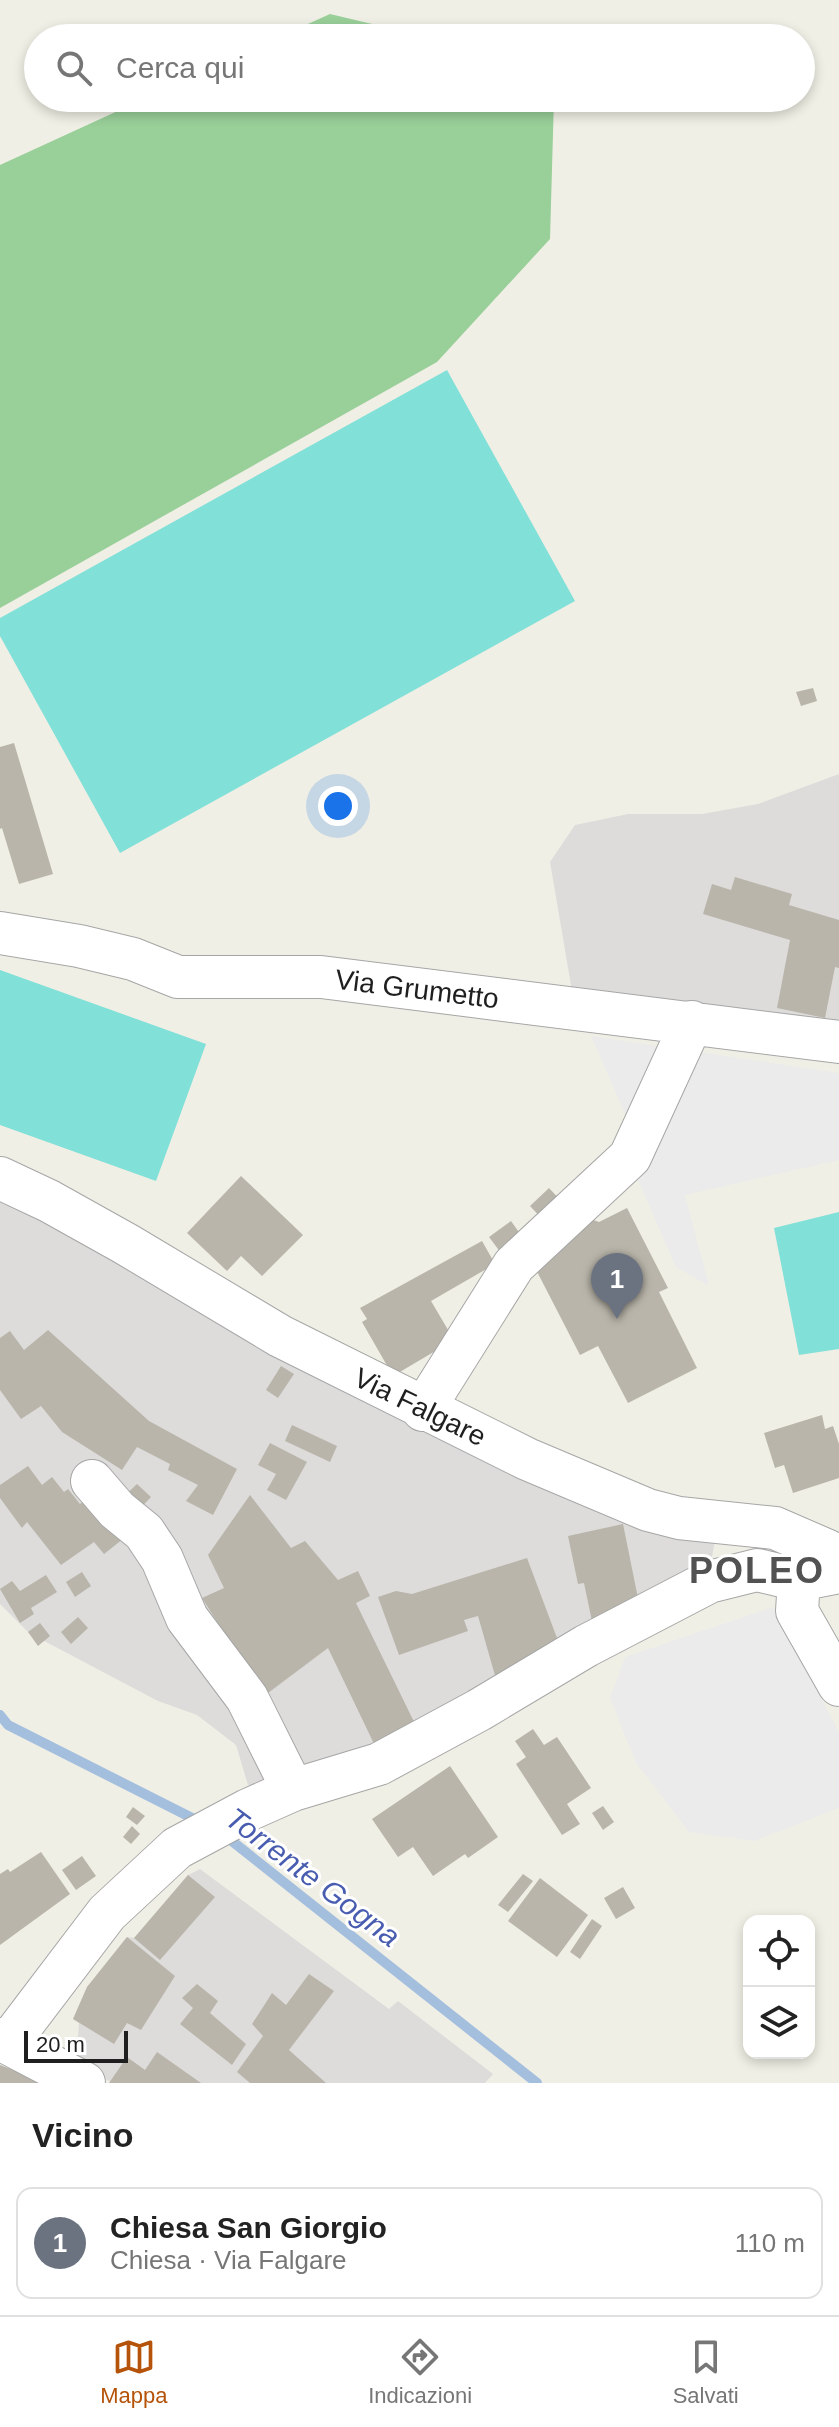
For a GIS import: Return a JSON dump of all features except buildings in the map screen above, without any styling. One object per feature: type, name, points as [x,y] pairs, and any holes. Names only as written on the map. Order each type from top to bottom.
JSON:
[{"type":"street","name":"Via Grumetto","points":[[0,933],[120,955],[178,977],[321,977],[839,1042]]},
{"type":"street","points":[[423,1410],[514,1265],[630,1157],[692,1022]]},
{"type":"street","name":"Via Falgare","points":[[0,1178],[126,1244],[280,1336],[423,1410],[527,1459],[648,1510],[679,1518],[775,1528],[826,1563]]},
{"type":"street","points":[[92,1481],[117,1510],[144,1532],[162,1559],[187,1618],[247,1698],[293,1790]]},
{"type":"street","points":[[826,1563],[797,1611],[839,1685]]},
{"type":"street","points":[[84,2083],[4,2041],[107,1913],[177,1848],[293,1790],[379,1764],[479,1710],[586,1646],[709,1582],[757,1570],[826,1563]]},
{"type":"shaded area","points":[[447,370],[575,601],[120,853],[0,636],[0,618]]},
{"type":"shaded area","points":[[839,774],[839,1029],[572,991],[550,862],[575,825],[628,814],[702,814],[758,804]]},
{"type":"shaded area","points":[[0,970],[206,1044],[156,1181],[0,1125]]},
{"type":"shaded area","points":[[591,1036],[839,1073],[839,1160],[685,1195],[709,1286],[676,1267],[639,1183],[626,1116]]},
{"type":"shaded area","points":[[0,1189],[716,1535],[711,1562],[557,1638],[420,1732],[267,1785],[248,1785],[236,1745],[197,1715],[158,1701],[29,1633],[0,1604]]},
{"type":"shaded area","points":[[839,1212],[839,1349],[799,1355],[774,1228]]},
{"type":"shaded area","points":[[773,1607],[839,1732],[839,1808],[754,1841],[689,1832],[636,1763],[610,1698],[625,1657]]},
{"type":"shaded area","points":[[200,1869],[389,2009],[398,2001],[493,2074],[485,2083],[113,2083],[76,2064],[79,2023],[73,2019],[87,1987],[127,1937],[135,1938],[188,1875]]},
{"type":"green space","points":[[330,14],[372,24],[308,24]]},
{"type":"green space","points":[[115,112],[554,112],[550,239],[437,362],[0,608],[0,165]]},
{"type":"waterway","name":"Torrente Gogna","points":[[0,1715],[8,1725],[202,1823]]},
{"type":"waterway","name":"Torrente Gogna","points":[[223,1834],[537,2083]]},
{"type":"place","name":"Chiesa San Giorgio","points":[[617,1319]]},
{"type":"district","name":"POLEO","points":[[757,1570]]}]
